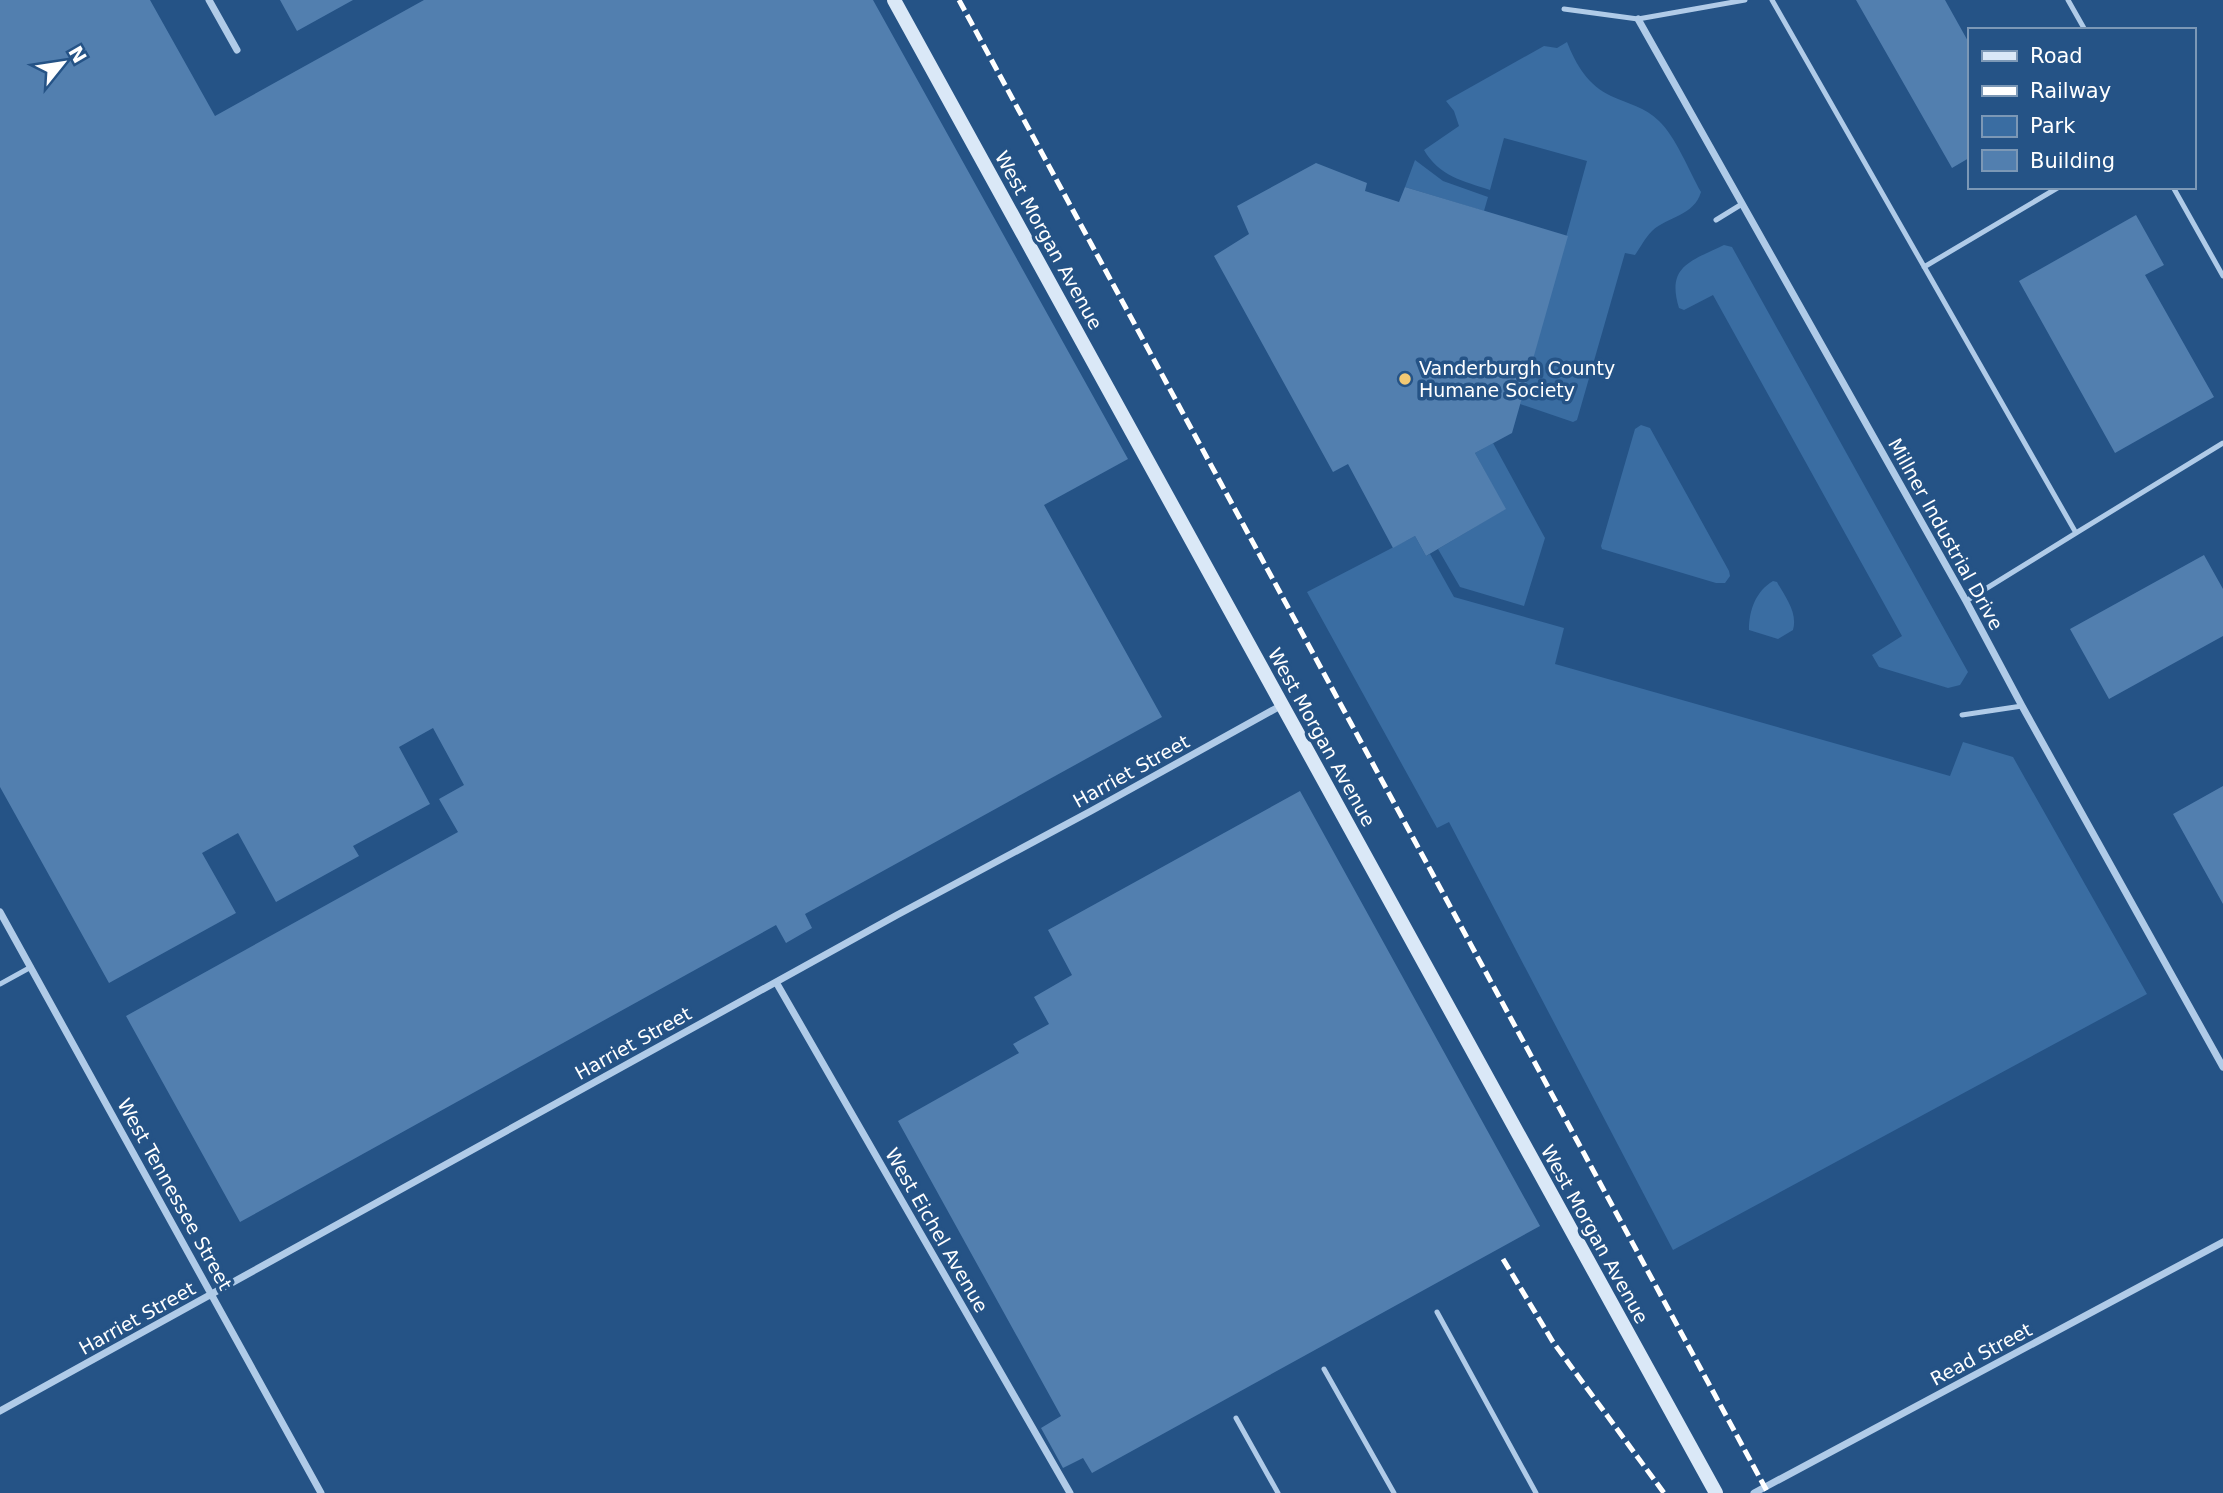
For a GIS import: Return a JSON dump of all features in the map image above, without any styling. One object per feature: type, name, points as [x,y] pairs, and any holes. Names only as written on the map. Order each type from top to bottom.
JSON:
[{"type":"street","points":[[209,0],[237,51]]},
{"type":"street","name":"West Morgan Avenue","points":[[894,0],[1716,1493]]},
{"type":"street","name":"Millner Industrial Drive","points":[[1638,19],[1966,601],[2223,1066]]},
{"type":"street","name":"Harriet Street","points":[[0,1411],[1282,705]]},
{"type":"street","name":"West Tennessee Street","points":[[0,912],[321,1493]]},
{"type":"street","name":"West Eichel Avenue","points":[[776,982],[1070,1493]]},
{"type":"street","name":"Read Street","points":[[1754,1493],[2223,1242]]},
{"type":"lane","points":[[1564,9],[1638,19],[1745,0]]},
{"type":"lane","points":[[1772,0],[2076,533]]},
{"type":"lane","points":[[2068,0],[2084,28]]},
{"type":"lane","points":[[1924,267],[2056,189]]},
{"type":"lane","points":[[2174,189],[2223,276]]},
{"type":"lane","points":[[1716,220],[1742,204]]},
{"type":"lane","points":[[1966,601],[2223,443]]},
{"type":"lane","points":[[1962,715],[2022,706]]},
{"type":"lane","points":[[0,984],[30,967]]},
{"type":"lane","points":[[1437,1312],[1536,1493]]},
{"type":"lane","points":[[1324,1368],[1394,1493]]},
{"type":"lane","points":[[1236,1418],[1278,1493]]},
{"type":"green space","points":[[1567,42],[1574,59],[1589,80],[1611,96],[1648,112],[1659,121],[1677,145],[1701,192],[1698,200],[1687,211],[1652,231],[1635,255],[1625,253],[1577,420],[1573,422],[1520,404],[1587,161],[1504,138],[1490,190],[1444,172],[1424,150],[1459,126],[1454,111],[1446,101],[1544,46],[1557,48]]},
{"type":"green space","points":[[1415,160],[1443,181],[1488,197],[1484,211],[1405,187]]},
{"type":"green space","points":[[1724,245],[1732,247],[1968,672],[1960,685],[1948,688],[1879,667],[1872,655],[1902,636],[1713,295],[1684,310],[1679,308],[1676,283],[1684,267]]},
{"type":"green space","points":[[1641,425],[1650,428],[1729,571],[1730,576],[1725,583],[1716,583],[1602,549],[1635,429]]},
{"type":"green space","points":[[1493,443],[1545,538],[1524,606],[1460,587],[1438,549],[1505,509],[1475,453]]},
{"type":"green space","points":[[1415,536],[1426,556],[1430,554],[1454,597],[1564,628],[1555,664],[1950,776],[1963,742],[2013,757],[2147,994],[1673,1250],[1449,822],[1437,828],[1307,592]]},
{"type":"green space","points":[[1773,581],[1777,582],[1787,599],[1794,617],[1793,630],[1778,639],[1749,630],[1750,615],[1755,602],[1762,590]]},
{"type":"building","points":[[0,0],[150,0],[215,116],[424,0],[873,0],[1128,459],[1044,505],[1162,717],[805,914],[812,928],[786,943],[776,925],[240,1222],[126,1016],[458,832],[439,799],[464,785],[433,728],[399,747],[430,804],[353,846],[359,856],[276,902],[238,833],[202,853],[236,913],[109,983],[0,787]]},
{"type":"building","points":[[280,0],[353,0],[297,31]]},
{"type":"building","points":[[1856,0],[1945,0],[1968,41],[1968,159],[1952,168]]},
{"type":"building","name":"Vanderburgh County Humane Society","points":[[1316,163],[1367,183],[1365,191],[1399,202],[1405,187],[1568,236],[1512,433],[1475,453],[1506,509],[1426,556],[1415,536],[1393,548],[1348,464],[1333,472],[1214,256],[1249,234],[1237,206]]},
{"type":"building","points":[[2136,215],[2164,265],[2145,275],[2214,397],[2115,453],[2019,281]]},
{"type":"building","points":[[2204,555],[2223,589],[2223,636],[2109,699],[2070,629]]},
{"type":"building","points":[[2223,786],[2223,904],[2173,814]]},
{"type":"building","points":[[1300,791],[1540,1226],[1092,1473],[1083,1458],[1063,1468],[1041,1428],[1061,1416],[898,1121],[1019,1053],[1013,1044],[1049,1024],[1034,997],[1072,975],[1048,930]]},
{"type":"railway","points":[[959,0],[1768,1493]]},
{"type":"railway","points":[[1503,1259],[1553,1342],[1664,1493]]},
{"type":"place","name":"Vanderburgh County Humane Society","points":[[1405,379]]}]
